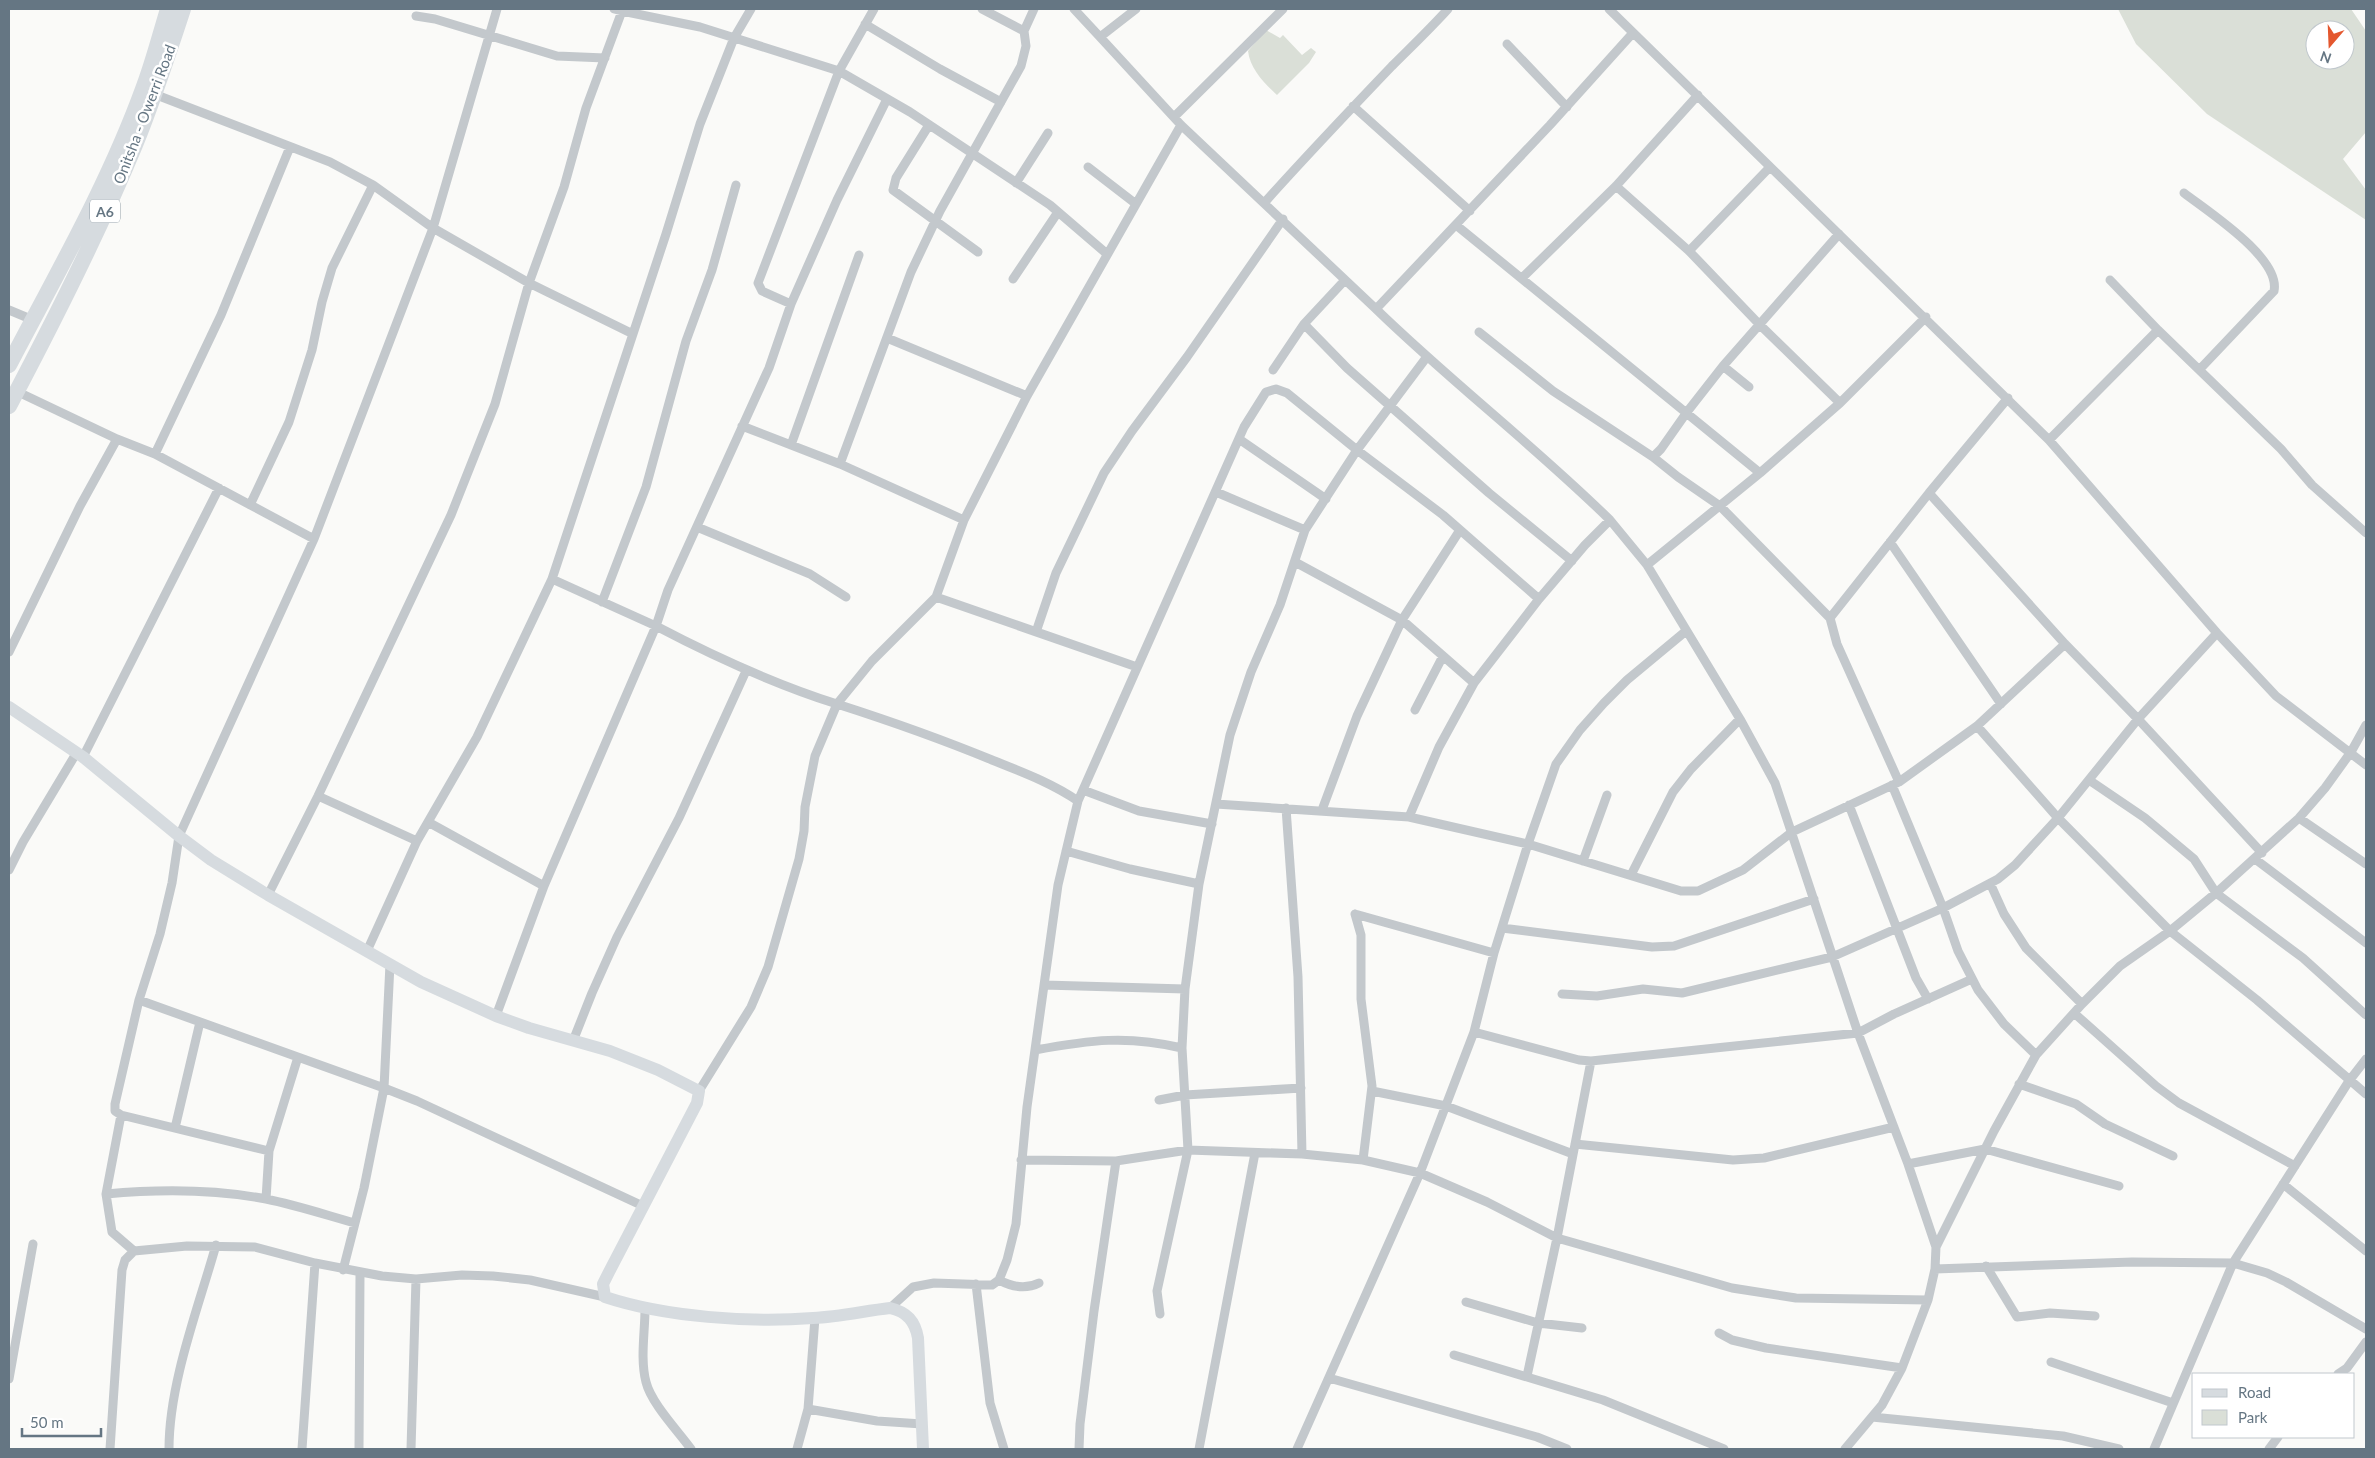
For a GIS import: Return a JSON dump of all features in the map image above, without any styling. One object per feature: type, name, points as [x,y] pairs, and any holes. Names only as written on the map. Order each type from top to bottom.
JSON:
[{"type":"highway","name":"Onitsha - Owerri Road","points":[[9,366],[69,252],[120,145],[144,88],[168,9]]},
{"type":"highway","name":"Onitsha - Owerri Road","points":[[13,399],[116,188],[154,94],[183,9]]},
{"type":"street","points":[[269,1151],[121,1115],[115,1111],[115,1104],[139,1000],[160,934],[172,883],[179,836],[314,539],[433,228],[497,9]]},
{"type":"street","points":[[367,951],[417,841],[493,705],[552,579],[700,124],[734,38],[751,9]]},
{"type":"street","points":[[791,304],[762,291],[758,283],[838,72],[874,9]]},
{"type":"street","points":[[982,9],[1024,31]]},
{"type":"street","points":[[840,464],[911,272],[935,221],[971,153],[1021,66],[1026,46],[1024,31],[1034,9]]},
{"type":"street","points":[[1074,9],[1181,124],[1265,202],[1426,358],[1575,485],[1610,520],[1647,566],[1740,719],[1775,783],[1858,1033],[1908,1164],[1936,1247],[1935,1269],[1928,1300],[1902,1368],[1882,1405],[1845,1449]]},
{"type":"street","points":[[1100,37],[1136,9]]},
{"type":"street","points":[[1174,117],[1283,9]]},
{"type":"street","points":[[1265,202],[1353,106],[1428,32],[1448,9]]},
{"type":"street","points":[[1609,9],[1632,34],[1698,95],[1770,168],[1926,317],[2049,440],[2217,633],[2276,696],[2316,728],[2352,752],[2366,765]]},
{"type":"street","points":[[268,895],[318,796],[450,515],[494,404],[529,283],[564,188],[586,108],[605,58],[620,10],[700,27],[838,72],[929,124],[1058,212],[1107,254]]},
{"type":"street","points":[[416,16],[435,19],[557,56],[605,58]]},
{"type":"street","points":[[866,24],[940,69],[1001,102]]},
{"type":"street","points":[[1376,310],[1567,107],[1632,34]]},
{"type":"street","points":[[1507,44],[1567,107]]},
{"type":"street","points":[[154,94],[330,162],[373,185],[433,228],[529,283],[633,334]]},
{"type":"street","points":[[1522,278],[1616,186],[1698,95]]},
{"type":"street","points":[[496,1016],[544,886],[656,626],[668,590],[769,368],[791,304],[837,200],[887,99]]},
{"type":"street","points":[[1353,106],[1470,211]]},
{"type":"street","points":[[929,124],[896,178],[893,190],[978,252]]},
{"type":"street","points":[[604,1297],[603,1284],[608,1272],[697,1103],[699,1091],[751,1007],[768,967],[799,858],[804,831],[805,807],[815,756],[837,704],[872,660],[936,597],[964,520],[1027,396],[1181,124]]},
{"type":"street","points":[[1016,183],[1048,133]]},
{"type":"street","points":[[155,454],[221,315],[290,146]]},
{"type":"street","points":[[1088,167],[1136,204]]},
{"type":"street","points":[[1689,252],[1770,168]]},
{"type":"street","points":[[250,505],[289,422],[312,350],[322,302],[332,268],[373,185]]},
{"type":"street","points":[[602,602],[646,487],[686,341],[712,270],[736,185]]},
{"type":"street","points":[[1616,186],[1689,252],[1840,403]]},
{"type":"street","points":[[2184,193],[2256,251],[2274,277],[2275,286],[2274,291],[2200,369]]},
{"type":"street","points":[[1013,279],[1058,212]]},
{"type":"street","points":[[1036,632],[1056,573],[1104,473],[1283,220]]},
{"type":"street","points":[[1456,225],[1760,473]]},
{"type":"street","points":[[1653,457],[1662,449],[1687,412],[1723,366],[1839,234]]},
{"type":"street","points":[[791,445],[859,255]]},
{"type":"street","points":[[1273,370],[1304,324],[1345,280]]},
{"type":"street","points":[[2110,280],[2158,330],[2281,449],[2312,485],[2366,533]]},
{"type":"street","points":[[9,310],[32,320]]},
{"type":"street","points":[[1647,566],[1760,473],[1840,403],[1926,317]]},
{"type":"street","points":[[1304,324],[1347,368],[1489,493],[1572,561]]},
{"type":"street","points":[[2049,440],[2158,330]]},
{"type":"street","points":[[1479,332],[1553,391],[1653,457],[1720,506],[1830,618],[1837,644],[1896,784],[1958,951],[1978,990],[2004,1024],[2036,1055]]},
{"type":"street","points":[[887,338],[1027,396]]},
{"type":"street","points":[[1160,1314],[1158,1291],[1188,1150],[1182,1048],[1185,989],[1200,884],[1230,735],[1251,672],[1280,605],[1306,530],[1357,450],[1426,358]]},
{"type":"street","points":[[1723,366],[1748,387]]},
{"type":"street","points":[[890,1308],[913,1287],[934,1283],[992,1284],[998,1280],[1007,1260],[1016,1224],[1021,1160],[1058,885],[1078,801],[1240,438],[1255,407],[1266,392],[1276,389],[1287,393],[1460,530],[1539,599]]},
{"type":"street","points":[[1830,618],[1929,493],[2008,398]]},
{"type":"street","points":[[13,399],[155,454],[314,539]]},
{"type":"street","points":[[742,426],[840,464],[964,520]]},
{"type":"street","points":[[1240,438],[1326,499]]},
{"type":"street","points":[[9,652],[76,514],[117,439]]},
{"type":"street","points":[[9,870],[23,842],[80,755],[219,488]]},
{"type":"street","points":[[1216,492],[1306,530]]},
{"type":"street","points":[[1929,493],[2065,644],[2138,719],[2258,856],[2366,943]]},
{"type":"street","points":[[1408,817],[1439,747],[1474,684],[1539,599],[1610,520]]},
{"type":"street","points":[[697,527],[810,574],[846,596]]},
{"type":"street","points":[[1322,810],[1357,716],[1402,620],[1460,530]]},
{"type":"street","points":[[1890,542],[2001,704]]},
{"type":"street","points":[[1295,562],[1402,620],[1474,684]]},
{"type":"street","points":[[552,579],[788,689],[926,734],[1066,792],[1078,801]]},
{"type":"street","points":[[936,597],[1137,667]]},
{"type":"street","points":[[1297,1449],[1420,1173],[1474,1032],[1494,953],[1528,844],[1556,764],[1580,730],[1627,680],[1686,631]]},
{"type":"street","points":[[1562,994],[1597,996],[1643,989],[1682,992],[1832,957],[1943,908],[1990,883],[2014,865],[2058,818],[2138,719],[2217,633]]},
{"type":"street","points":[[1216,804],[1408,817],[1528,844],[1681,891],[1698,891],[1742,870],[1792,832],[1896,784],[1977,726],[2065,644]]},
{"type":"street","points":[[1415,710],[1442,656]]},
{"type":"street","points":[[574,1041],[592,993],[617,937],[679,818],[746,671]]},
{"type":"street","points":[[9,706],[80,755],[211,860],[268,895],[421,982],[496,1016],[658,1070],[699,1091]]},
{"type":"street","points":[[1631,876],[1673,792],[1691,769],[1740,719]]},
{"type":"street","points":[[1936,1247],[1985,1149],[2036,1055],[2082,1004],[2120,966],[2170,931],[2216,893],[2299,818],[2352,752],[2366,725]]},
{"type":"street","points":[[1977,726],[2058,818],[2170,931],[2258,1000],[2366,1094]]},
{"type":"street","points":[[2090,780],[2145,818],[2194,859],[2216,893],[2303,958],[2366,1015]]},
{"type":"street","points":[[1083,790],[1139,810],[1212,824]]},
{"type":"street","points":[[1582,861],[1607,795]]},
{"type":"street","points":[[318,796],[417,841]]},
{"type":"street","points":[[1848,806],[1916,978],[1928,999]]},
{"type":"street","points":[[1286,808],[1298,977],[1302,1154]]},
{"type":"street","points":[[2299,818],[2366,864]]},
{"type":"street","points":[[428,822],[544,886]]},
{"type":"street","points":[[1066,851],[1130,869],[1200,884]]},
{"type":"street","points":[[1990,883],[2004,914],[2026,948],[2082,1004]]},
{"type":"street","points":[[1502,928],[1652,947],[1674,946],[1814,899]]},
{"type":"street","points":[[1363,1160],[1372,1091],[1361,999],[1361,935],[1355,914],[1494,953]]},
{"type":"street","points":[[343,1270],[384,1088],[390,964]]},
{"type":"street","points":[[1474,1032],[1579,1060],[1591,1061],[1858,1033],[1972,978]]},
{"type":"street","points":[[1044,985],[1185,989]]},
{"type":"street","points":[[139,1000],[417,1101],[643,1206]]},
{"type":"street","points":[[2074,1013],[2156,1086],[2171,1097],[2295,1166]]},
{"type":"street","points":[[175,1128],[200,1022]]},
{"type":"street","points":[[1035,1050],[1087,1041],[1124,1039],[1153,1041],[1182,1048]]},
{"type":"street","points":[[266,1199],[269,1151],[298,1057]]},
{"type":"street","points":[[2154,1449],[2233,1263],[2349,1081],[2366,1059]]},
{"type":"street","points":[[1527,1376],[1557,1238],[1591,1061]]},
{"type":"street","points":[[2019,1084],[2076,1104],[2105,1124],[2173,1156]]},
{"type":"street","points":[[1159,1100],[1185,1095],[1301,1088]]},
{"type":"street","points":[[1372,1091],[1446,1106],[1574,1154]]},
{"type":"street","points":[[121,1115],[106,1194],[112,1232],[134,1251]]},
{"type":"street","points":[[1575,1144],[1733,1160],[1764,1158],[1894,1127]]},
{"type":"street","points":[[1908,1164],[1985,1149],[2119,1186]]},
{"type":"street","points":[[1021,1160],[1116,1161],[1188,1150],[1302,1154],[1363,1160],[1420,1173],[1487,1202],[1557,1238],[1732,1288],[1796,1298],[1928,1300]]},
{"type":"street","points":[[1199,1449],[1255,1153]]},
{"type":"street","points":[[1079,1449],[1080,1424],[1093,1320],[1116,1161]]},
{"type":"street","points":[[2283,1184],[2366,1251]]},
{"type":"street","points":[[106,1194],[144,1191],[198,1192],[266,1199],[355,1223]]},
{"type":"street","points":[[9,1379],[33,1244]]},
{"type":"street","points":[[169,1449],[169,1428],[174,1391],[216,1245]]},
{"type":"street","points":[[110,1449],[122,1270],[126,1260],[134,1251],[216,1245],[255,1247],[360,1273],[416,1279],[462,1275],[530,1280],[604,1297],[645,1309],[769,1320],[815,1318],[890,1308],[902,1311],[916,1328],[923,1449]]},
{"type":"street","points":[[1935,1269],[2132,1262],[2233,1263],[2286,1282],[2366,1329]]},
{"type":"street","points":[[302,1449],[315,1263]]},
{"type":"street","points":[[1986,1266],[2017,1317],[2050,1313],[2095,1316]]},
{"type":"street","points":[[359,1449],[360,1273]]},
{"type":"street","points":[[411,1449],[416,1279]]},
{"type":"street","points":[[998,1280],[1011,1286],[1030,1287],[1039,1283]]},
{"type":"street","points":[[976,1284],[990,1403],[1004,1449]]},
{"type":"street","points":[[1466,1302],[1538,1323],[1582,1328]]},
{"type":"street","points":[[645,1309],[644,1371],[646,1384],[655,1401],[691,1449]]},
{"type":"street","points":[[797,1449],[808,1409],[815,1318]]},
{"type":"street","points":[[1719,1334],[1732,1340],[1766,1348],[1902,1368]]},
{"type":"street","points":[[2340,1373],[2347,1368],[2366,1342]]},
{"type":"street","points":[[1454,1355],[1603,1400],[1724,1449]]},
{"type":"street","points":[[2051,1362],[2173,1403]]},
{"type":"street","points":[[1329,1378],[1537,1437],[1567,1449]]},
{"type":"street","points":[[808,1409],[877,1421],[922,1424]]},
{"type":"street","points":[[1872,1417],[2062,1436],[2119,1449]]},
{"type":"street","points":[[2269,1449],[2277,1438]]},
{"type":"green space","points":[[2118,9],[2351,9],[2366,31],[2366,132],[2343,159],[2366,190],[2366,220],[2207,114],[2136,44]]},
{"type":"green space","points":[[1266,30],[1280,38],[1283,35],[1302,55],[1311,48],[1316,52],[1309,63],[1277,95],[1263,81],[1249,58],[1248,51]]}]
